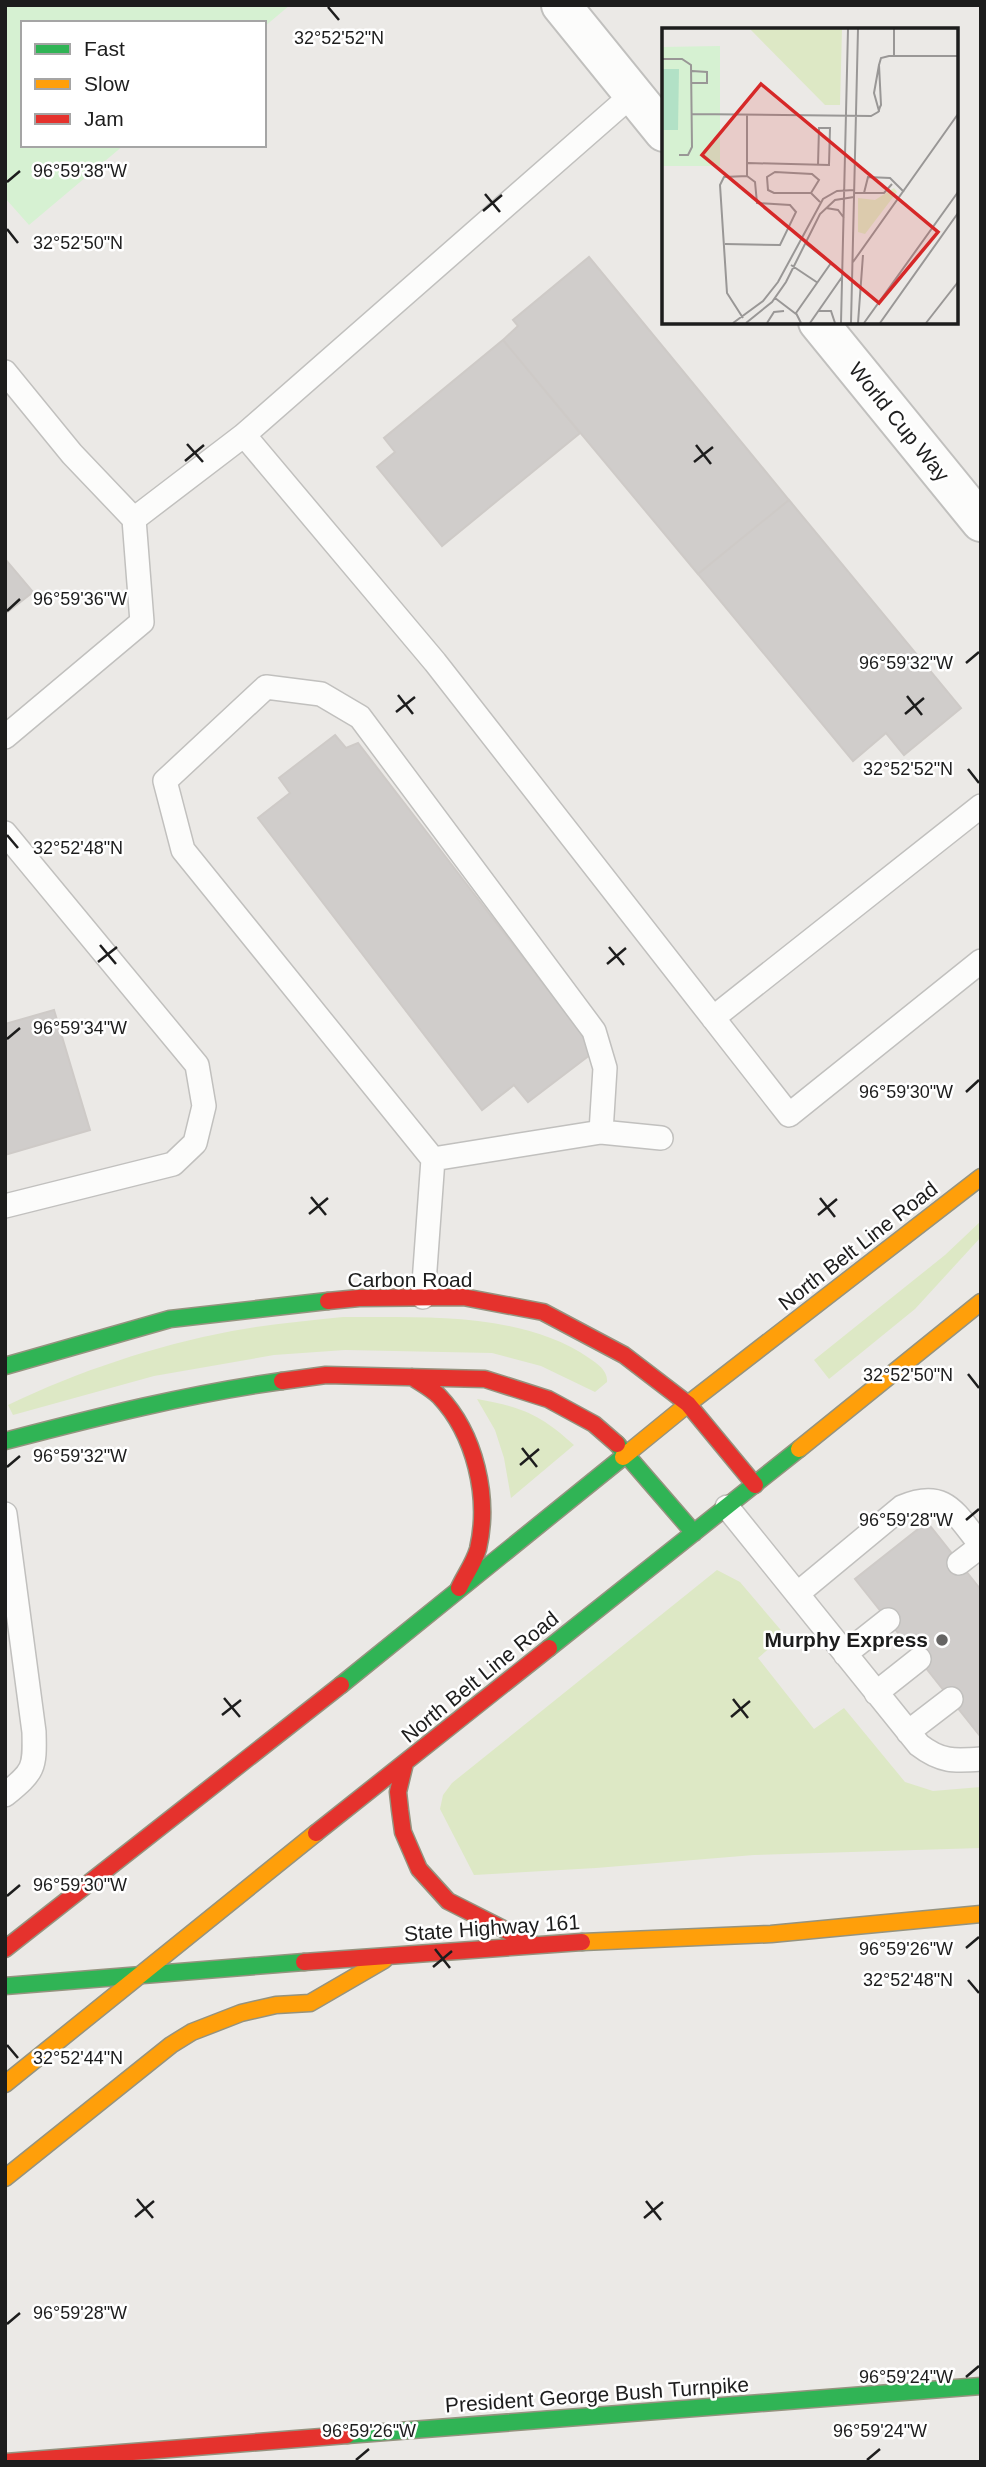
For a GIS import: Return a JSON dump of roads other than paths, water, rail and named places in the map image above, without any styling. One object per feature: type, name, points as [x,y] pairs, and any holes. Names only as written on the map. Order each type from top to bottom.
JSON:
[{"type":"main road","name":"North Belt Line Road","points":[[5,1949],[456,1594],[688,1404],[981,1177]]},
{"type":"main road","name":"Carbon Road","points":[[5,1366],[170,1318],[359,1298],[463,1297],[543,1312],[624,1355],[688,1404],[755,1485]]},
{"type":"main road","name":"North Belt Line Road","points":[[5,2084],[981,1302]]},
{"type":"main road","points":[[5,1441],[114,1412],[211,1391],[326,1375],[485,1379],[548,1399],[594,1424],[627,1453],[694,1533]]},
{"type":"main road","points":[[412,1377],[439,1395],[455,1418],[472,1450],[482,1493],[478,1549],[456,1594]]},
{"type":"main road","points":[[405,1763],[398,1792],[400,1810],[404,1832],[419,1869],[448,1901],[533,1944]]},
{"type":"main road","name":"State Highway 161","points":[[5,1986],[533,1944],[771,1934],[981,1914]]},
{"type":"main road","points":[[5,2178],[171,2045],[192,2032],[241,2013],[276,2005],[310,2003],[392,1955]]},
{"type":"main road","name":"President George Bush Turnpike","points":[[6,2462],[981,2386]]},
{"type":"street","points":[[561,5],[662,129]]},
{"type":"street","name":"World Cup Way","points":[[820,324],[981,522]]},
{"type":"lane","points":[[135,519],[244,435],[634,94]]},
{"type":"lane","points":[[5,372],[72,454],[135,519],[142,622],[5,737]]},
{"type":"lane","points":[[244,435],[435,662],[789,1115],[981,961]]},
{"type":"lane","points":[[424,1297],[433,1159],[183,850],[165,781],[266,687],[321,694],[360,717],[594,1031],[605,1068],[601,1132]]},
{"type":"lane","points":[[713,1018],[981,806]]},
{"type":"lane","points":[[5,833],[197,1065],[204,1106],[195,1143],[173,1164],[5,1206]]},
{"type":"lane","points":[[433,1159],[601,1132],[661,1138]]},
{"type":"lane","points":[[797,1594],[902,1507],[916,1501],[930,1499],[944,1503],[981,1546],[959,1563]]},
{"type":"lane","points":[[727,1507],[919,1745],[944,1760],[981,1759]]},
{"type":"lane","points":[[5,1514],[34,1732],[35,1760],[28,1776],[5,1794]]},
{"type":"lane","points":[[845,1654],[888,1620]]},
{"type":"lane","points":[[876,1693],[919,1659]]},
{"type":"lane","points":[[908,1732],[951,1699]]},
{"type":"place","name":"Murphy Express","points":[[942,1640]]}]
